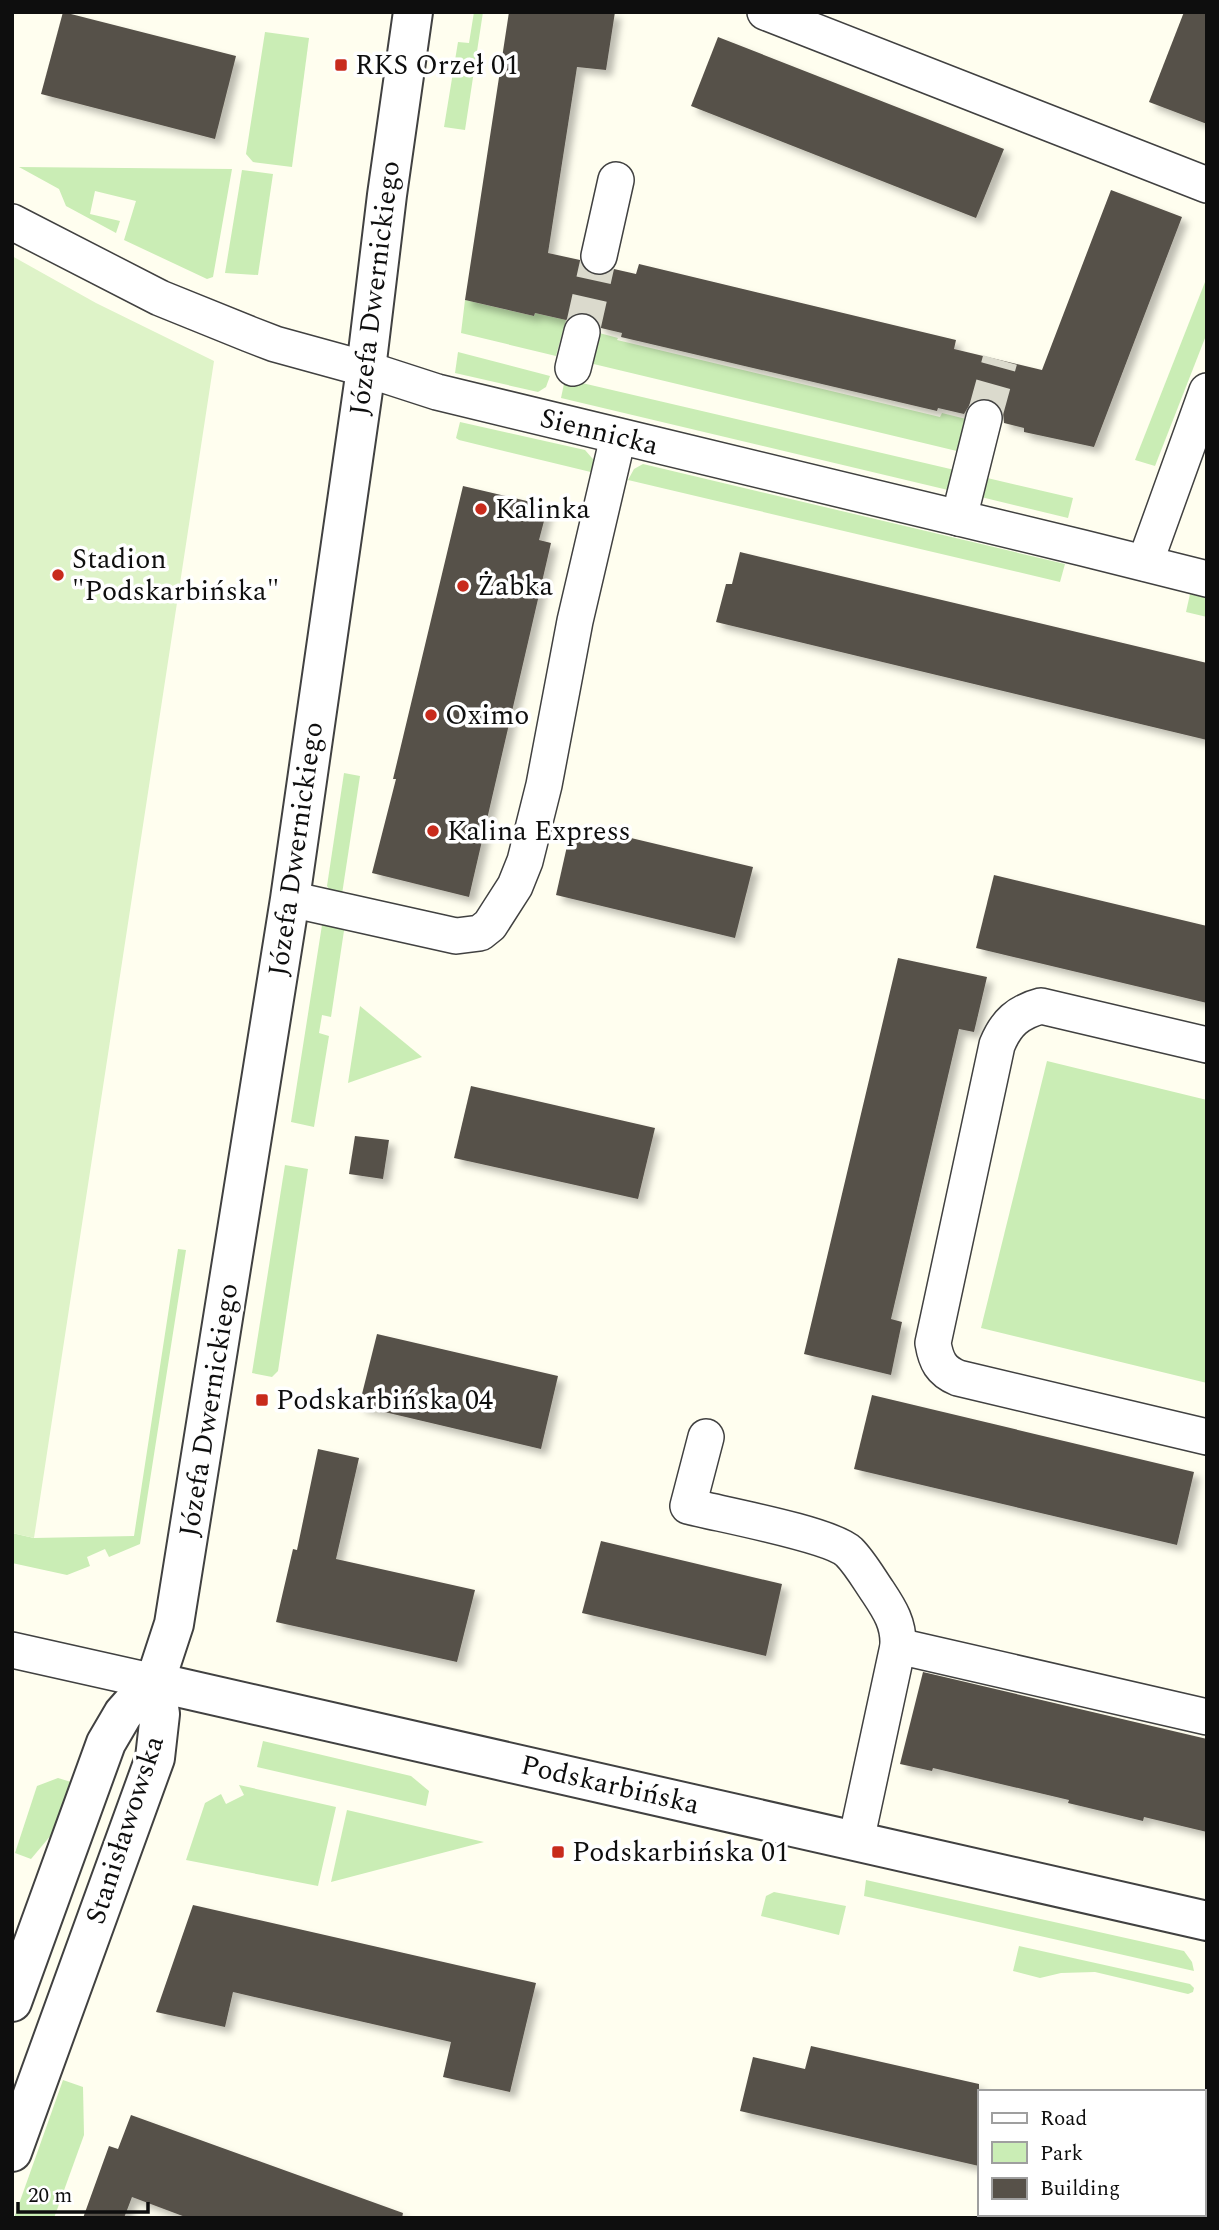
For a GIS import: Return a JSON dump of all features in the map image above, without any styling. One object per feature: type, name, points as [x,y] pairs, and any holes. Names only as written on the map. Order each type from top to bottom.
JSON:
[{"type":"street","name":"Józefa Dwernickiego","points":[[155,1682],[169,1644],[181,1590],[290,899],[366,369],[390,170],[413,12]]},
{"type":"street","points":[[765,12],[1207,185]]},
{"type":"street","points":[[599,256],[616,180]]},
{"type":"street","name":"Siennicka","points":[[12,222],[160,298],[275,344],[437,392],[1207,579]]},
{"type":"street","points":[[573,368],[582,332]]},
{"type":"street","points":[[1145,564],[1207,391]]},
{"type":"street","points":[[959,518],[984,418]]},
{"type":"street","points":[[290,899],[457,936],[480,933],[490,925],[515,886],[525,861],[544,785],[575,621],[618,437]]},
{"type":"street","points":[[1207,1045],[1051,1007],[1041,1006],[1024,1012],[1007,1024],[997,1045],[933,1343],[939,1365],[958,1378],[1207,1437]]},
{"type":"street","points":[[706,1437],[688,1506],[807,1535],[839,1546],[849,1552],[891,1612],[897,1625],[898,1646],[856,1842]]},
{"type":"street","points":[[898,1646],[1207,1717]]},
{"type":"street","name":"Podskarbińska","points":[[12,1650],[1207,1921]]},
{"type":"street","name":"Stanisławowska","points":[[12,2002],[94,1773],[111,1733],[130,1705],[155,1682]]},
{"type":"street","name":"Stanisławowska","points":[[12,2152],[155,1758],[160,1714],[155,1682]]},
{"type":"green space","points":[[474,12],[483,12],[465,130],[444,127],[458,42],[469,43]]},
{"type":"green space","points":[[265,32],[309,38],[292,167],[253,162],[246,154]]},
{"type":"green space","points":[[19,167],[232,169],[213,277],[207,279],[124,240],[136,201],[95,191],[90,214],[120,221],[116,233],[66,206],[59,189]]},
{"type":"green space","points":[[242,170],[273,174],[258,275],[225,273]]},
{"type":"green space","points":[[12,256],[96,303],[214,361],[34,1538],[12,1533]]},
{"type":"green space","points":[[1207,277],[1207,333],[1155,466],[1135,460]]},
{"type":"green space","points":[[465,300],[534,316],[535,313],[566,320],[556,356],[461,333]]},
{"type":"green space","points":[[588,330],[618,338],[617,340],[940,417],[942,413],[970,420],[961,452],[581,361]]},
{"type":"green space","points":[[458,352],[550,376],[546,387],[538,392],[455,373]]},
{"type":"green space","points":[[565,379],[959,471],[948,490],[561,398]]},
{"type":"green space","points":[[460,422],[585,450],[599,466],[599,474],[459,440],[456,438]]},
{"type":"green space","points":[[643,464],[1065,564],[1060,582],[628,480],[634,469]]},
{"type":"green space","points":[[983,477],[1073,498],[1068,518],[981,497]]},
{"type":"green space","points":[[1190,594],[1207,598],[1207,617],[1186,612]]},
{"type":"green space","points":[[344,773],[360,776],[342,894],[331,892],[327,886]]},
{"type":"green space","points":[[326,919],[345,924],[331,1017],[322,1015],[319,1033],[329,1036],[314,1127],[291,1122],[322,925]]},
{"type":"green space","points":[[360,1006],[422,1057],[348,1083]]},
{"type":"green space","points":[[1047,1061],[1207,1100],[1207,1383],[981,1328]]},
{"type":"green space","points":[[285,1165],[308,1169],[278,1371],[272,1377],[252,1373]]},
{"type":"green space","points":[[178,1249],[186,1250],[140,1544],[109,1557],[105,1549],[87,1557],[90,1566],[67,1575],[12,1563],[12,1533],[34,1538],[134,1536]]},
{"type":"green space","points":[[263,1741],[411,1776],[429,1791],[426,1806],[257,1767]]},
{"type":"green space","points":[[58,1778],[71,1782],[57,1828],[31,1859],[15,1853],[37,1786]]},
{"type":"green space","points":[[239,1785],[336,1807],[318,1886],[186,1860],[205,1803],[221,1794],[226,1804],[244,1795]]},
{"type":"green space","points":[[347,1810],[484,1842],[331,1882]]},
{"type":"green space","points":[[866,1880],[1184,1951],[1192,1962],[1194,1971],[864,1896]]},
{"type":"green space","points":[[774,1892],[846,1906],[839,1935],[761,1916],[766,1896]]},
{"type":"green space","points":[[1019,1946],[1190,1984],[1194,1988],[1193,1992],[1188,1994],[1095,1972],[1061,1973],[1040,1978],[1013,1971]]},
{"type":"green space","points":[[63,2080],[83,2087],[84,2135],[54,2218],[14,2218]]},
{"type":"building","points":[[63,12],[236,56],[215,139],[41,94]]},
{"type":"building","points":[[509,12],[615,12],[606,70],[577,67],[548,253],[580,260],[585,270],[594,275],[606,275],[614,269],[636,274],[639,264],[956,340],[954,349],[1042,370],[1111,190],[1182,217],[1094,447],[1024,432],[1024,428],[1004,423],[998,404],[988,398],[970,404],[964,414],[938,408],[937,411],[621,337],[622,333],[601,328],[596,318],[586,312],[576,313],[566,320],[535,313],[534,316],[465,300]]},
{"type":"building","points":[[1184,12],[1207,12],[1207,124],[1149,102]]},
{"type":"building","points":[[718,37],[1004,149],[976,218],[691,106]]},
{"type":"building","points":[[463,486],[548,506],[539,540],[551,543],[469,897],[372,873]]},
{"type":"building","points":[[740,552],[1207,663],[1207,740],[716,622],[726,584],[732,584]]},
{"type":"building","points":[[572,824],[753,867],[735,938],[556,895]]},
{"type":"building","points":[[994,875],[1207,926],[1207,1003],[976,948]]},
{"type":"building","points":[[898,958],[987,977],[974,1032],[959,1029],[891,1319],[902,1322],[891,1375],[804,1354]]},
{"type":"building","points":[[471,1086],[655,1128],[638,1199],[454,1158]]},
{"type":"building","points":[[355,1136],[389,1140],[383,1179],[349,1174]]},
{"type":"building","points":[[377,1334],[558,1376],[541,1449],[359,1406]]},
{"type":"building","points":[[872,1395],[1194,1472],[1177,1545],[854,1469]]},
{"type":"building","points":[[318,1449],[359,1458],[336,1559],[475,1590],[457,1662],[276,1622],[293,1549],[297,1550]]},
{"type":"building","points":[[601,1541],[782,1584],[766,1656],[582,1613]]},
{"type":"building","points":[[923,1672],[1207,1739],[1207,1832],[1144,1817],[1143,1821],[1068,1803],[1069,1800],[933,1768],[932,1771],[900,1764]]},
{"type":"building","points":[[193,1905],[536,1983],[510,2092],[443,2077],[451,2042],[233,1992],[225,2027],[156,2012]]},
{"type":"building","points":[[811,2046],[979,2084],[978,2166],[740,2111],[753,2057],[805,2069]]},
{"type":"building","points":[[131,2115],[403,2213],[402,2218],[188,2218],[132,2197],[124,2218],[83,2218],[109,2146],[118,2149]]},
{"type":"tunnel","points":[[582,332],[599,256]]},
{"type":"tunnel","points":[[984,418],[1000,360]]},
{"type":"place","name":"RKS Orzeł 01","points":[[341,65]]},
{"type":"place","name":"Kalinka","points":[[481,509]]},
{"type":"place","name":"Stadion \"Podskarbińska\"","points":[[58,575]]},
{"type":"place","name":"Żabka","points":[[463,586]]},
{"type":"place","name":"Oximo","points":[[431,715]]},
{"type":"place","name":"Kalina Express","points":[[433,831]]},
{"type":"place","name":"Podskarbińska 04","points":[[262,1400]]},
{"type":"place","name":"Podskarbińska 01","points":[[558,1852]]}]
